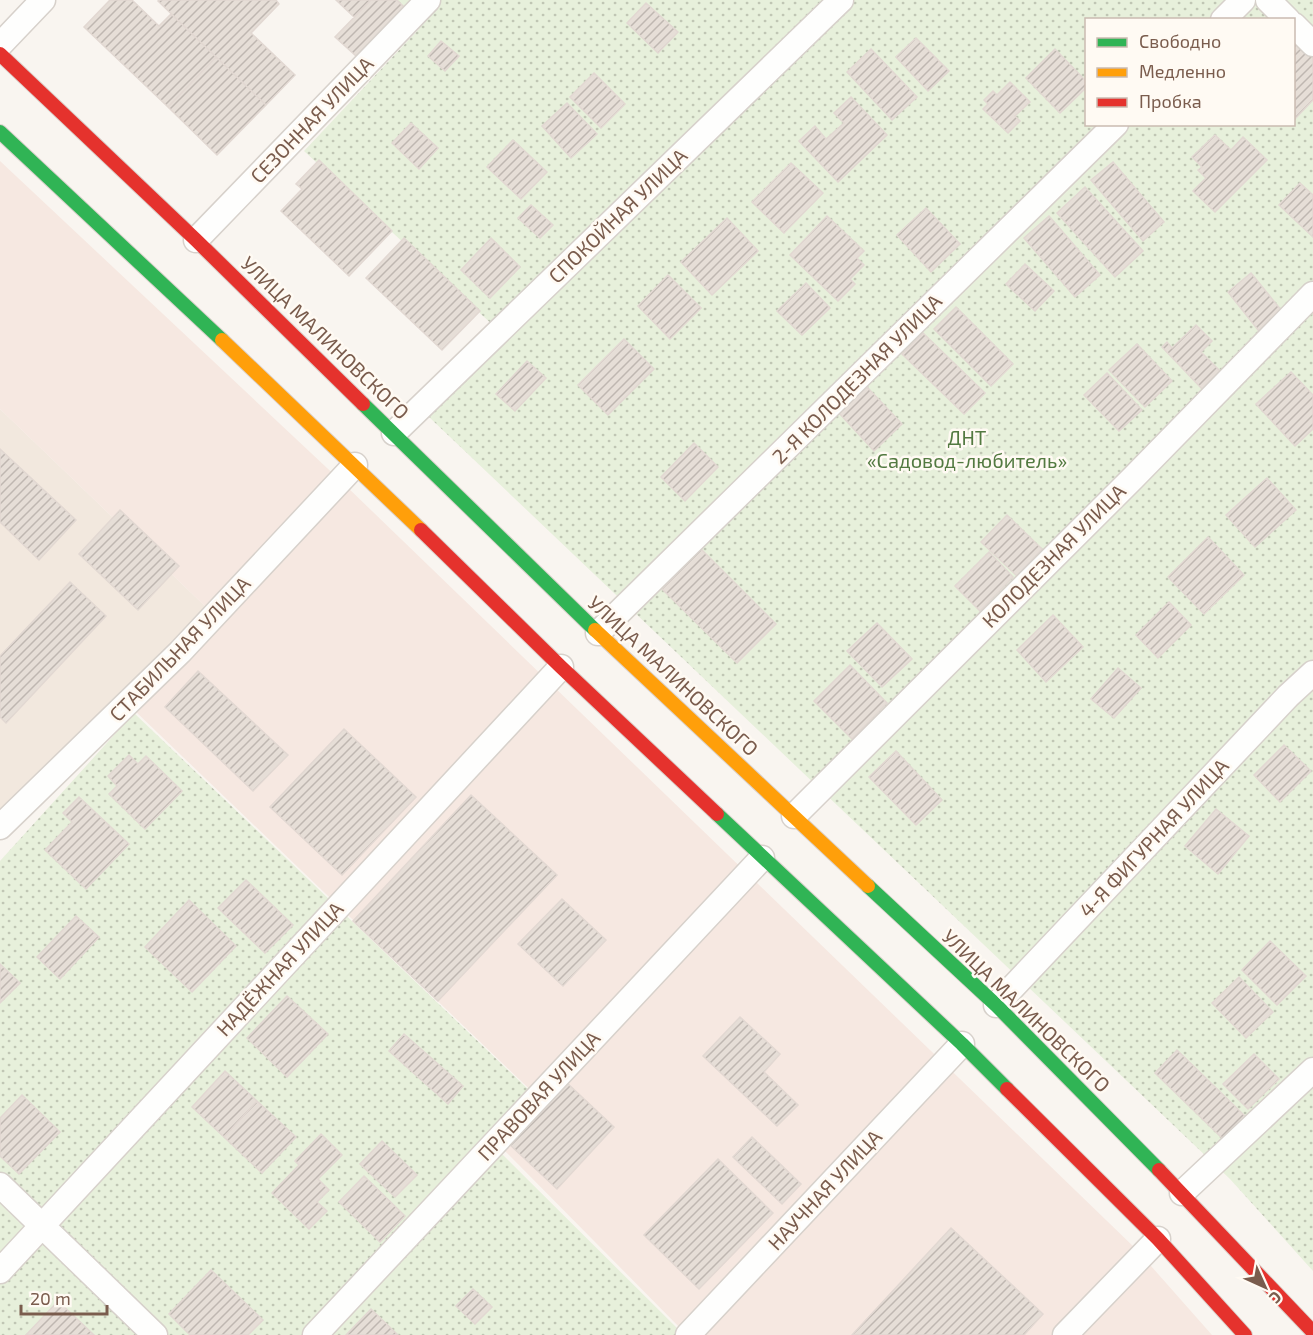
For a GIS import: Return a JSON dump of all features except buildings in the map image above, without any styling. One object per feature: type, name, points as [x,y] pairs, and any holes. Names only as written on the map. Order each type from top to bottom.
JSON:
[{"type":"highway","name":"УЛИЦА МАЛИНОВСКОГО","points":[[0,54],[196,240],[598,633],[996,1005],[1182,1193],[1313,1332]]},
{"type":"highway","points":[[0,132],[355,465],[561,667],[762,858],[962,1044],[1158,1239],[1245,1335]]},
{"type":"street","points":[[0,45],[43,0]]},
{"type":"street","name":"СЕЗОННАЯ УЛИЦА","points":[[196,240],[428,0]]},
{"type":"street","name":"СПОКОЙНАЯ УЛИЦА","points":[[394,433],[841,0]]},
{"type":"street","points":[[1225,18],[1243,0]]},
{"type":"street","points":[[1268,0],[1286,18]]},
{"type":"street","points":[[1295,27],[1313,44]]},
{"type":"street","name":"2-Я КОЛОДЕЗНАЯ УЛИЦА","points":[[598,633],[1114,126]]},
{"type":"street","name":"КОЛОДЕЗНАЯ УЛИЦА","points":[[794,816],[1124,487],[1313,294]]},
{"type":"street","name":"СТАБИЛЬНАЯ УЛИЦА","points":[[0,827],[180,652],[355,465]]},
{"type":"street","name":"НАДЁЖНАЯ УЛИЦА","points":[[0,1271],[561,667]]},
{"type":"street","name":"4-Я ФИГУРНАЯ УЛИЦА","points":[[996,1005],[1288,696],[1313,673]]},
{"type":"street","name":"ПРАВОВАЯ УЛИЦА","points":[[315,1335],[762,858]]},
{"type":"street","name":"НАУЧНАЯ УЛИЦА","points":[[688,1335],[962,1044]]},
{"type":"street","points":[[1182,1193],[1313,1070]]},
{"type":"street","points":[[0,1185],[155,1335]]},
{"type":"street","points":[[1065,1335],[1158,1239]]},
{"type":"shaded area","points":[[0,161],[343,483],[1136,1249],[1212,1335],[687,1335],[501,1147],[543,1102],[135,711],[210,611],[0,409]]},
{"type":"shaded area","points":[[0,409],[210,611],[0,827]]},
{"type":"green space","name":"ДНТ «Садовод-любитель»","points":[[389,0],[1313,0],[1313,1271],[1230,1179],[429,417],[508,339],[304,151],[419,29]]},
{"type":"green space","points":[[134,713],[532,1093],[487,1139],[684,1335],[0,1335],[0,861]]},
{"type":"traffic: fast","points":[[0,132],[222,340]]},
{"type":"traffic: fast","points":[[363,404],[595,630]]},
{"type":"traffic: fast","points":[[717,814],[1007,1089]]},
{"type":"traffic: fast","points":[[868,886],[996,1005],[1159,1170]]},
{"type":"traffic: slow","points":[[222,340],[421,530]]},
{"type":"traffic: slow","points":[[595,630],[868,886]]},
{"type":"traffic: jam","points":[[0,54],[196,240],[363,404]]},
{"type":"traffic: jam","points":[[421,530],[561,667],[717,814]]},
{"type":"traffic: jam","points":[[1007,1089],[1158,1239],[1245,1335]]},
{"type":"traffic: jam","points":[[1159,1170],[1313,1332]]}]
